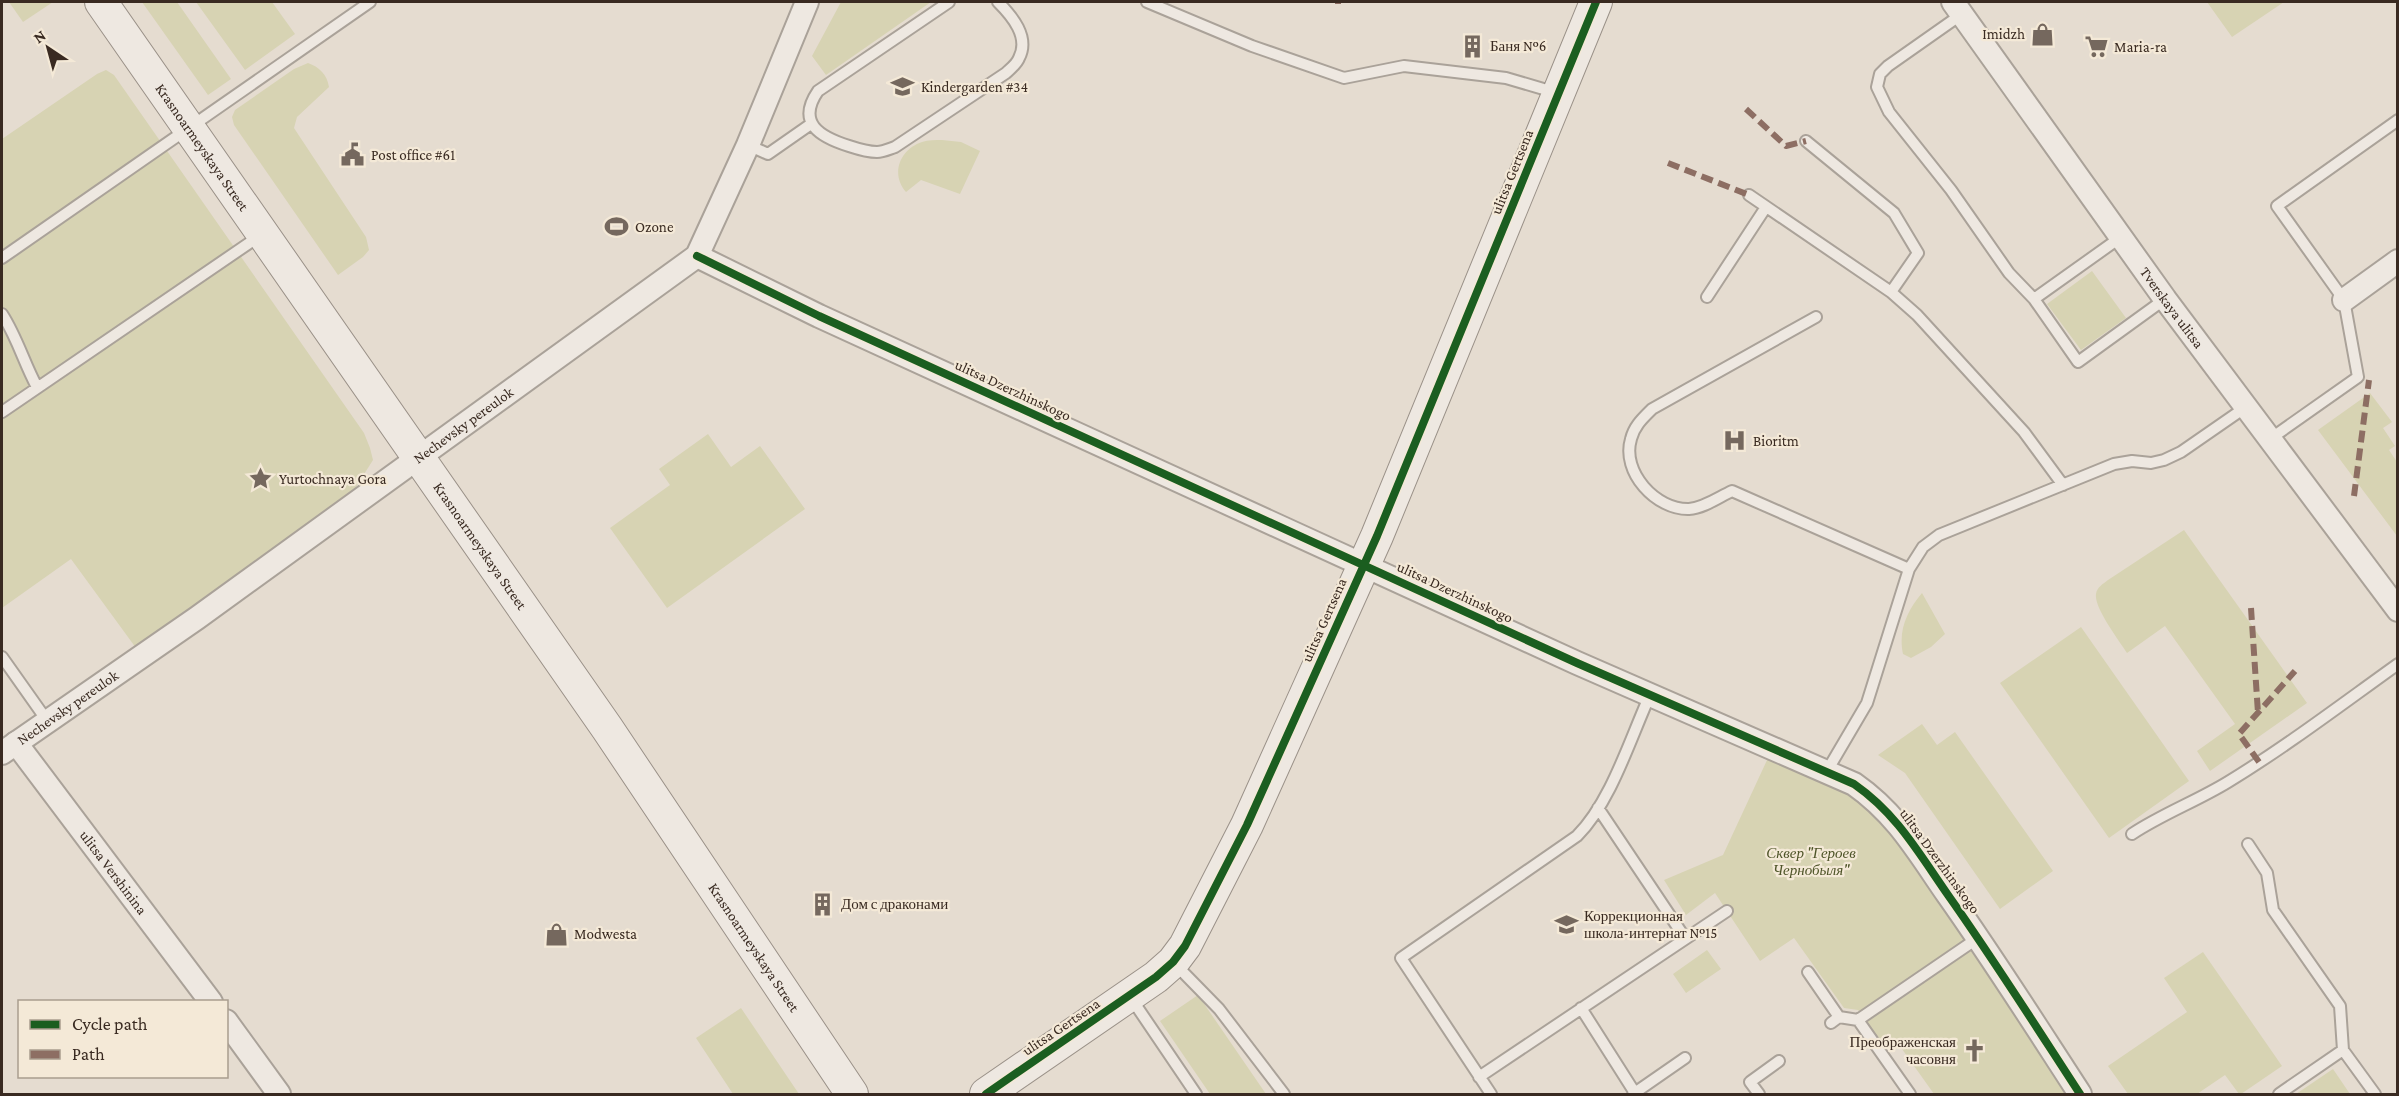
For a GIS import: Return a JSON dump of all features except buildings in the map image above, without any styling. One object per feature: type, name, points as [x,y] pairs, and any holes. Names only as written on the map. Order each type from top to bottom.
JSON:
[{"type":"main road","name":"Krasnoarmeyskaya Street","points":[[101,2],[419,456],[606,728],[852,1095]]},
{"type":"main road","name":"ulitsa Gertsena","points":[[986,1095],[1130,997],[1173,962],[1196,927],[1247,825],[1364,565],[1430,411],[1596,2]]},
{"type":"street","name":"Nechevsky pereulok","points":[[9,748],[197,618],[697,256],[748,145],[807,2]]},
{"type":"street","name":"Tverskaya ulitsa","points":[[1958,8],[2165,299],[2397,610]]},
{"type":"street","name":"ulitsa Dzerzhinskogo","points":[[697,256],[819,316],[1364,565],[1650,695],[1854,784],[1875,798],[1893,816],[1978,938],[2080,1095]]},
{"type":"street","points":[[2344,300],[2397,261]]},
{"type":"street","name":"ulitsa Vershinina","points":[[9,748],[210,1000]]},
{"type":"street","points":[[228,1025],[279,1095]]},
{"type":"lane","points":[[2,258],[370,2]]},
{"type":"lane","points":[[949,2],[818,91],[811,101],[808,112],[811,124],[818,132],[832,141],[868,152],[880,152],[895,147],[1006,73],[1019,60],[1023,45],[1018,27],[998,2]]},
{"type":"lane","points":[[1147,2],[1252,46],[1344,78],[1404,66],[1506,78],[1559,93]]},
{"type":"lane","points":[[1958,8],[1880,74],[1877,87],[1889,112],[1951,190],[2009,273],[2034,298],[2078,362],[2165,299]]},
{"type":"lane","points":[[2270,439],[2358,377],[2344,300],[2277,206],[2397,120]]},
{"type":"lane","points":[[748,145],[768,154],[811,124]]},
{"type":"lane","points":[[1806,141],[1894,213],[1918,252],[1891,292]]},
{"type":"lane","points":[[1749,195],[1891,292],[1917,315],[2024,432],[2063,485]]},
{"type":"lane","points":[[1707,297],[1766,207]]},
{"type":"lane","points":[[2,412],[263,233]]},
{"type":"lane","points":[[2034,298],[2121,237]]},
{"type":"lane","points":[[2,314],[18,343],[26,367],[37,387]]},
{"type":"lane","points":[[1816,317],[1652,409],[1639,422],[1631,439],[1629,452],[1633,470],[1642,485],[1658,499],[1672,506],[1690,509],[1705,505],[1732,491],[1909,569]]},
{"type":"lane","points":[[1827,771],[1867,703],[1909,569],[1923,547],[1940,535],[2114,464],[2132,461],[2151,463],[2164,460],[2181,452],[2246,407]]},
{"type":"lane","points":[[2,657],[48,722]]},
{"type":"lane","points":[[2132,834],[2152,820],[2225,783],[2259,762],[2397,664]]},
{"type":"lane","points":[[1491,1095],[1401,958],[1577,836],[1589,824],[1599,808],[1650,695]]},
{"type":"lane","points":[[1599,808],[1684,938]]},
{"type":"lane","points":[[2248,844],[2267,873],[2273,910],[2340,1006],[2343,1050],[2375,1095]]},
{"type":"lane","points":[[1479,1077],[1727,911]]},
{"type":"lane","points":[[1808,972],[1835,1020],[1858,1020],[1978,938]]},
{"type":"lane","points":[[1173,962],[1220,1010],[1284,1095]]},
{"type":"lane","points":[[1130,997],[1196,1095]]},
{"type":"lane","points":[[1581,1008],[1634,1094],[1684,1058]]},
{"type":"lane","points":[[1858,1020],[1910,1095]]},
{"type":"lane","points":[[2279,1095],[2343,1050]]},
{"type":"lane","points":[[1759,1095],[1750,1082],[1779,1060]]},
{"type":"green space","points":[[9,2],[53,2],[23,22]]},
{"type":"green space","points":[[142,2],[177,2],[231,79],[208,95]]},
{"type":"green space","points":[[196,2],[272,2],[295,34],[245,70]]},
{"type":"green space","points":[[841,2],[931,2],[826,75],[812,56]]},
{"type":"green space","points":[[2207,2],[2284,2],[2232,37]]},
{"type":"green space","points":[[308,63],[322,72],[329,87],[297,117],[294,128],[366,237],[369,250],[338,275],[234,125],[232,117],[235,110],[294,69]]},
{"type":"green space","points":[[106,70],[114,75],[364,433],[373,460],[354,490],[287,544],[136,648],[71,559],[2,608],[2,139]]},
{"type":"green space","points":[[929,140],[961,142],[980,151],[960,194],[921,180],[906,192],[901,185],[898,170],[903,156],[914,145]]},
{"type":"green space","points":[[2092,271],[2126,318],[2081,350],[2047,304]]},
{"type":"green space","points":[[2370,393],[2392,422],[2383,428],[2395,446],[2389,450],[2397,462],[2397,536],[2318,430]]},
{"type":"green space","points":[[708,434],[731,467],[760,446],[805,509],[667,608],[610,528],[670,485],[659,469]]},
{"type":"green space","points":[[2184,530],[2307,703],[2210,771],[2197,751],[2235,724],[2165,626],[2127,653],[2096,600],[2096,594],[2102,584]]},
{"type":"green space","points":[[1922,593],[1945,634],[1931,647],[1911,658],[1903,654],[1903,629],[1908,614]]},
{"type":"green space","points":[[2081,627],[2189,781],[2109,838],[2000,683]]},
{"type":"green space","points":[[1922,724],[1937,745],[1955,732],[2053,871],[2000,909],[1905,773],[1878,755]]},
{"type":"green space","name":"Сквер \"Героев Чернобыля\"","points":[[1768,758],[1849,793],[1890,828],[1971,946],[2065,1094],[1934,1094],[1897,1042],[1884,1048],[1858,1010],[1844,1008],[1794,938],[1760,961],[1715,893],[1686,915],[1664,880],[1723,855]]},
{"type":"green space","points":[[1707,950],[1721,969],[1686,993],[1673,974]]},
{"type":"green space","points":[[2203,952],[2282,1066],[2241,1094],[2225,1075],[2197,1094],[2128,1094],[2108,1066],[2187,1012],[2164,978]]},
{"type":"green space","points":[[1198,995],[1266,1094],[1210,1094],[1160,1021]]},
{"type":"green space","points":[[741,1008],[799,1094],[733,1094],[696,1038]]},
{"type":"green space","points":[[2333,1069],[2350,1094],[2296,1094]]},
{"type":"marked path","points":[[1746,109],[1786,146],[1806,141]]},
{"type":"marked path","points":[[1668,163],[1749,195]]},
{"type":"marked path","points":[[2354,496],[2369,380]]},
{"type":"marked path","points":[[2251,608],[2258,713]]},
{"type":"marked path","points":[[2259,762],[2239,734],[2295,671]]},
{"type":"cycle path","points":[[986,1094],[1156,977],[1173,962],[1185,946],[1247,825],[1377,536],[1596,2]]},
{"type":"cycle path","points":[[697,256],[819,316],[1577,663],[1854,784],[1883,808],[1916,849],[1999,969],[2080,1094]]},
{"type":"place","name":"Imidzh","points":[[2043,34]]},
{"type":"place","name":"Баня №6","points":[[1472,46]]},
{"type":"place","name":"Maria-ra","points":[[2096,47]]},
{"type":"place","name":"Kindergarden #34","points":[[903,87]]},
{"type":"place","name":"Post office #61","points":[[353,155]]},
{"type":"place","name":"Ozone","points":[[617,227]]},
{"type":"place","name":"Bioritm","points":[[1735,441]]},
{"type":"place","name":"Yurtochnaya Gora","points":[[261,479]]},
{"type":"place","name":"Дом с драконами","points":[[823,904]]},
{"type":"place","name":"Коррекционная школа-интернат №15","points":[[1566,925]]},
{"type":"place","name":"Modwesta","points":[[556,934]]},
{"type":"place","name":"Преображенская часовня","points":[[1974,1051]]}]
